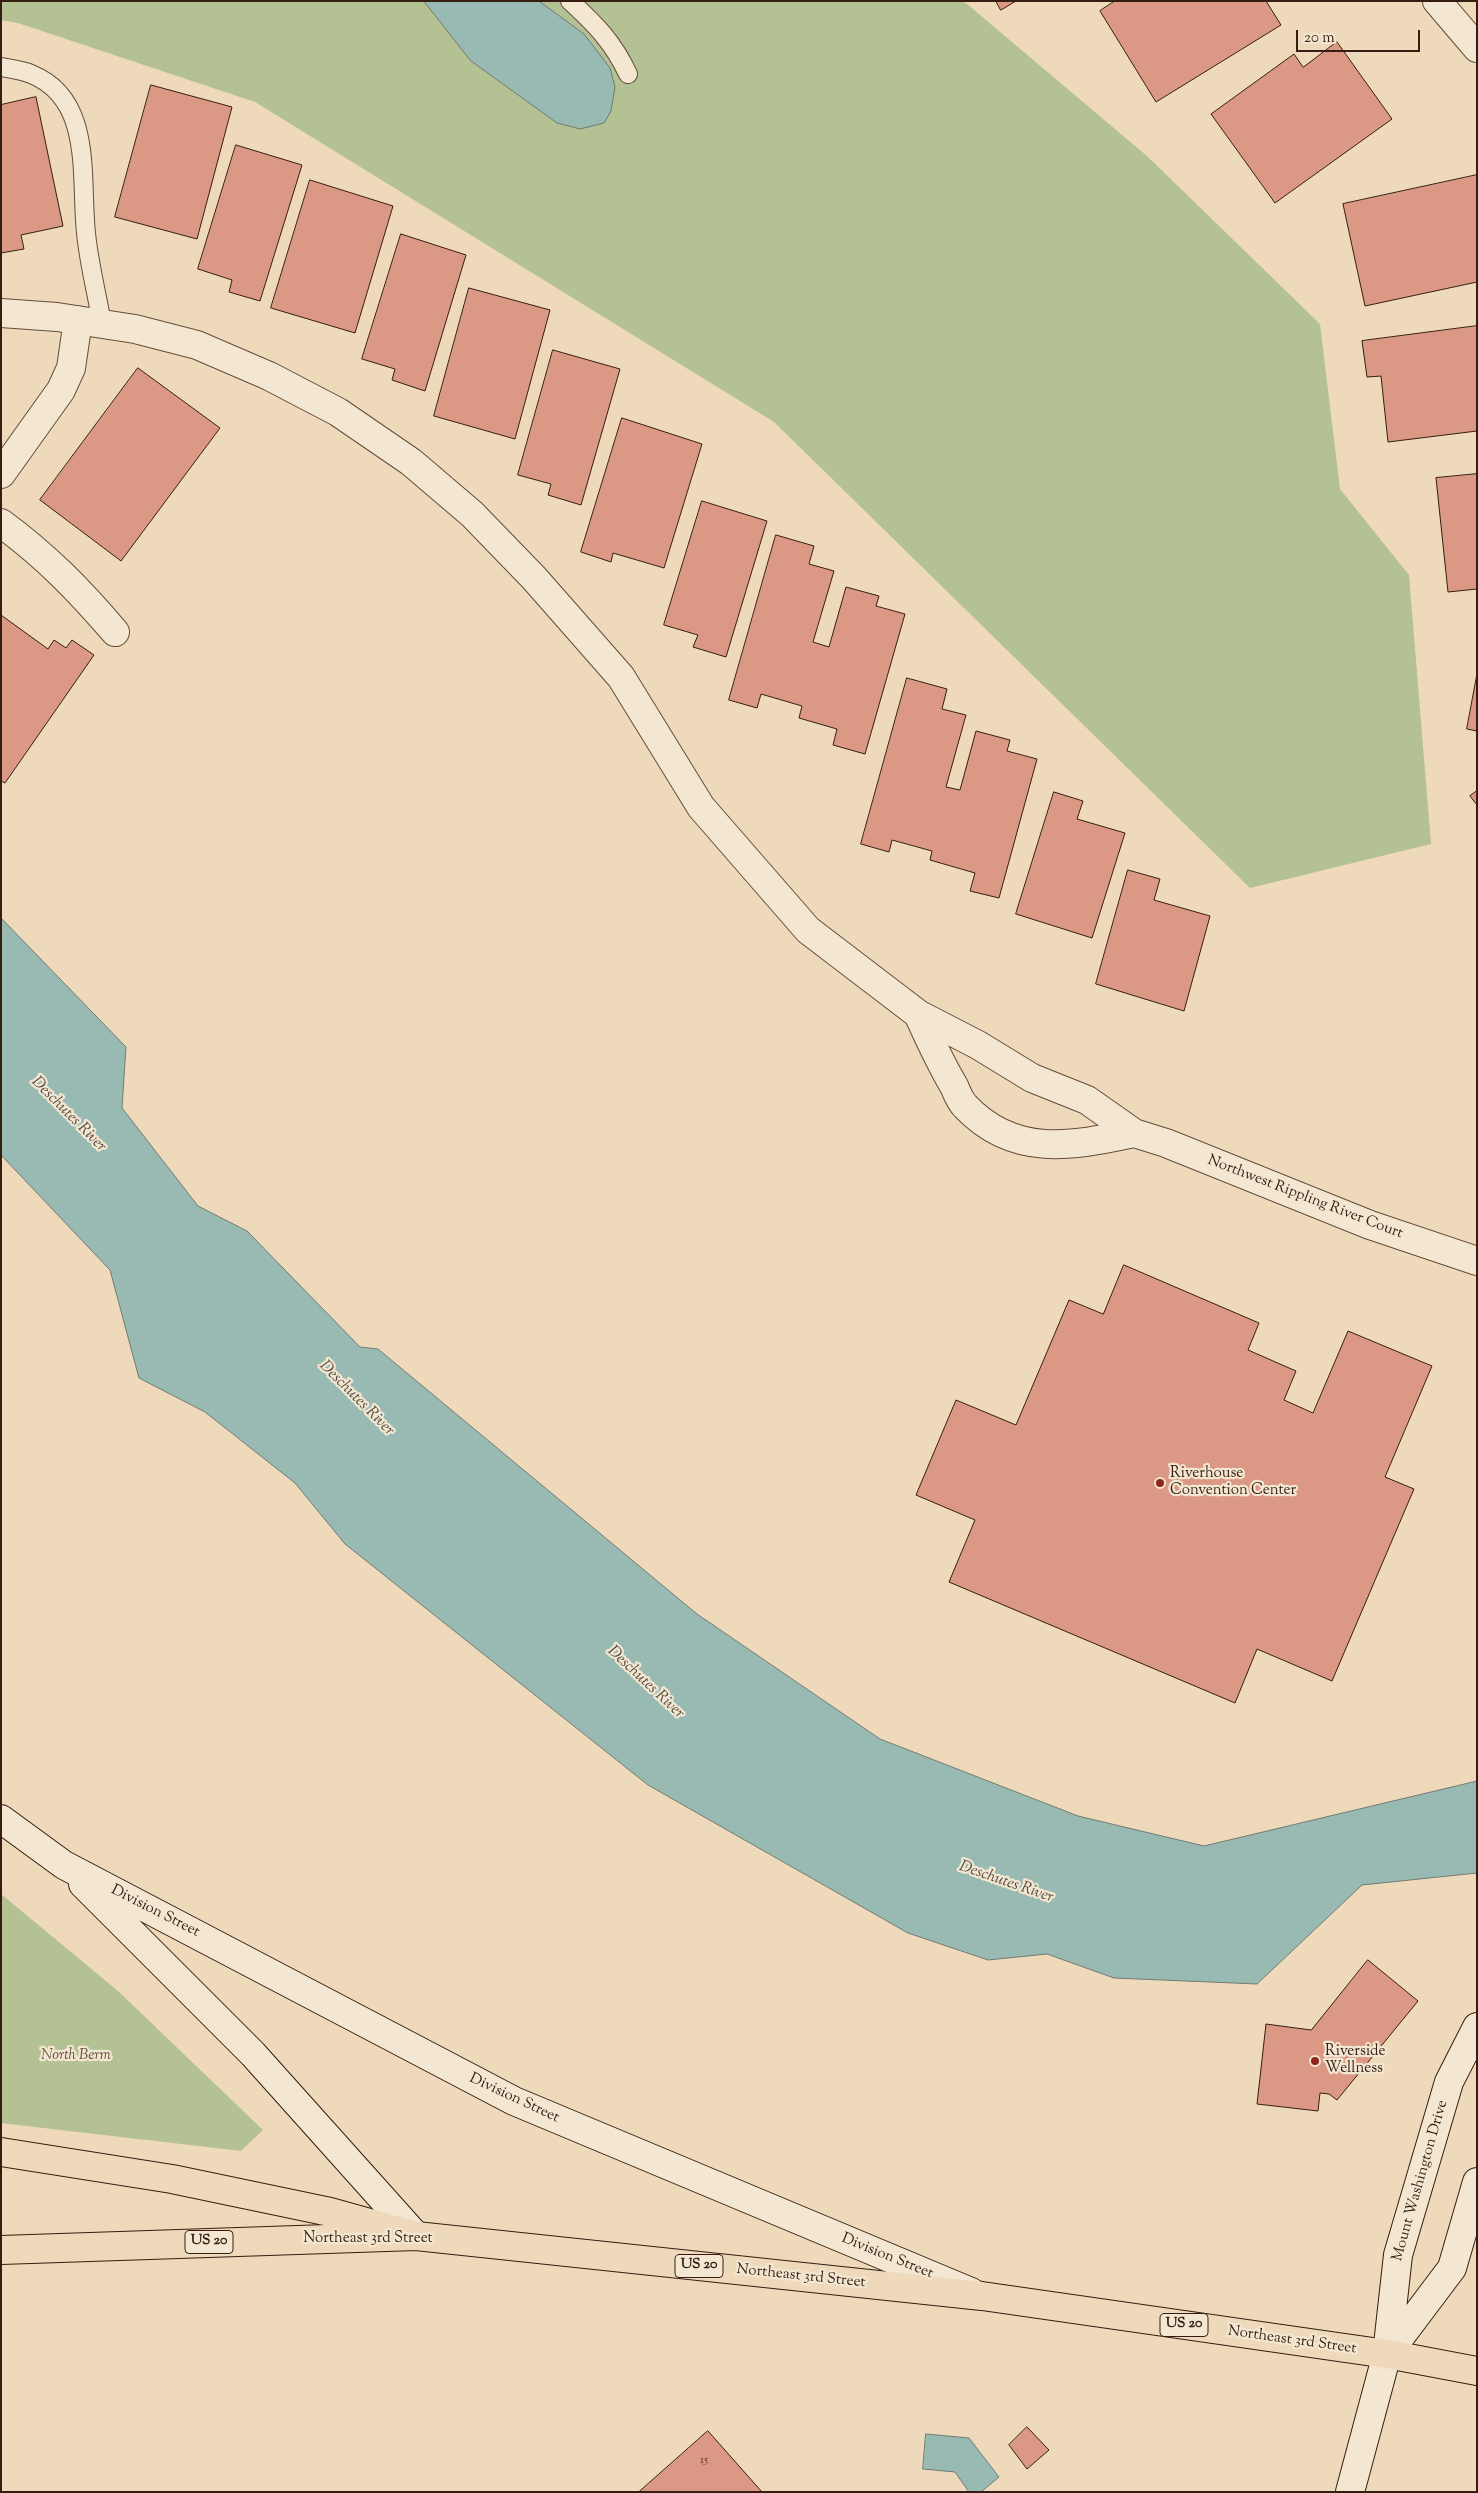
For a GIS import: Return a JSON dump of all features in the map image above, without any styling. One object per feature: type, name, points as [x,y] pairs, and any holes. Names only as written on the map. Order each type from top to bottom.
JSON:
[{"type":"main road","points":[[1,2152],[172,2178],[330,2212],[416,2236]]},
{"type":"main road","name":"Northeast 3rd Street","points":[[1,2250],[416,2236],[982,2296],[1387,2354],[1477,2372]]},
{"type":"street","points":[[1437,1],[1477,48]]},
{"type":"street","name":"Northwest Rippling River Court","points":[[1,313],[90,322],[135,329],[197,345],[270,376],[338,412],[410,462],[465,508],[534,578],[620,677],[701,807],[741,851],[774,893],[808,930],[918,1014],[978,1045],[1032,1078],[1087,1100],[1134,1133],[1166,1143],[1370,1225],[1477,1261]]},
{"type":"street","points":[[1,474],[61,390],[90,322]]},
{"type":"street","points":[[1,523],[24,540],[74,585],[115,632]]},
{"type":"street","name":"Northwest Rippling River Court","points":[[918,1014],[944,1070],[964,1105],[993,1129],[1031,1144],[1080,1144],[1134,1133]]},
{"type":"street","name":"Division Street","points":[[1,1819],[64,1865],[514,2101],[677,2171],[982,2296]]},
{"type":"street","name":"Division Street","points":[[64,1865],[253,2054],[416,2236]]},
{"type":"street","name":"Mount Washington Drive","points":[[1387,2354],[1398,2255],[1449,2082],[1477,2027]]},
{"type":"street","points":[[1350,2492],[1387,2354],[1452,2268],[1477,2182]]},
{"type":"lane","points":[[570,1],[602,31],[618,53],[628,74]]},
{"type":"lane","points":[[1,67],[30,73],[51,85],[70,107],[79,131],[90,322]]},
{"type":"green space","points":[[1,1],[962,1],[1147,156],[1320,324],[1340,489],[1409,575],[1431,844],[1250,888],[774,422],[255,102],[18,23],[1,20]]},
{"type":"green space","name":"North Berm","points":[[1,1894],[118,1991],[263,2130],[241,2151],[1,2123]]},
{"type":"water","points":[[424,1],[539,1],[584,34],[610,68],[615,87],[611,111],[604,123],[580,129],[557,123],[471,61]]},
{"type":"water","name":"Deschutes River","points":[[1,918],[126,1047],[122,1108],[198,1206],[247,1231],[360,1347],[378,1349],[697,1614],[880,1739],[1078,1816],[1204,1846],[1477,1781],[1477,1873],[1362,1885],[1257,1984],[1114,1978],[1047,1954],[988,1960],[908,1933],[648,1785],[345,1544],[295,1483],[205,1412],[139,1378],[110,1270],[1,1155]]},
{"type":"water","points":[[926,2434],[969,2438],[999,2477],[981,2492],[969,2492],[955,2472],[923,2469]]},
{"type":"building","points":[[996,1],[1016,1],[1001,10]]},
{"type":"building","points":[[1115,1],[1266,1],[1281,25],[1156,102],[1100,11]]},
{"type":"building","points":[[1337,42],[1392,119],[1275,203],[1211,114],[1294,54],[1303,67]]},
{"type":"building","points":[[151,85],[232,107],[197,239],[115,217]]},
{"type":"building","points":[[36,97],[63,226],[21,235],[24,249],[1,253],[1,105]]},
{"type":"building","points":[[236,145],[302,165],[260,301],[229,292],[232,280],[198,269]]},
{"type":"building","points":[[1477,175],[1477,282],[1365,306],[1343,204]]},
{"type":"building","points":[[310,180],[393,206],[355,333],[271,308]]},
{"type":"building","points":[[401,234],[466,255],[425,391],[392,380],[395,369],[362,359]]},
{"type":"building","points":[[469,288],[550,310],[515,439],[434,416]]},
{"type":"building","points":[[1477,326],[1477,431],[1388,442],[1381,376],[1367,377],[1362,341]]},
{"type":"building","points":[[553,350],[620,369],[581,505],[548,495],[551,484],[518,475]]},
{"type":"building","points":[[138,368],[220,428],[121,561],[40,500]]},
{"type":"building","points":[[622,418],[702,444],[664,568],[613,553],[611,562],[581,552]]},
{"type":"building","points":[[1477,474],[1477,589],[1448,592],[1436,478]]},
{"type":"building","points":[[702,501],[767,521],[726,657],[693,647],[698,635],[664,625]]},
{"type":"building","points":[[776,535],[814,546],[809,564],[834,571],[813,642],[829,647],[846,587],[879,596],[876,606],[905,614],[865,754],[833,745],[837,729],[799,718],[802,706],[761,694],[757,708],[729,700]]},
{"type":"building","points":[[1,615],[48,649],[54,640],[66,648],[72,640],[94,655],[5,783],[1,781]]},
{"type":"building","points":[[1477,674],[1477,731],[1467,729]]},
{"type":"building","points":[[907,678],[947,689],[942,709],[966,715],[946,787],[960,790],[976,731],[1010,740],[1007,751],[1037,759],[999,898],[970,891],[975,873],[930,860],[932,851],[892,840],[889,852],[861,844]]},
{"type":"building","points":[[1477,791],[1477,805],[1470,796]]},
{"type":"building","points":[[1054,792],[1083,801],[1077,819],[1125,833],[1092,938],[1016,914]]},
{"type":"building","points":[[1128,870],[1160,879],[1154,900],[1210,916],[1184,1011],[1096,984]]},
{"type":"building","name":"Riverhouse Convention Center","points":[[1124,1265],[1259,1323],[1248,1350],[1296,1371],[1284,1400],[1313,1413],[1348,1331],[1432,1366],[1385,1477],[1414,1489],[1332,1681],[1257,1649],[1235,1703],[949,1582],[975,1520],[916,1495],[956,1400],[1016,1425],[1069,1300],[1103,1314]]},
{"type":"building","name":"Riverside Wellness","points":[[1368,1960],[1418,2001],[1337,2100],[1329,2094],[1320,2093],[1318,2111],[1257,2104],[1266,2024],[1311,2030]]},
{"type":"building","points":[[1027,2427],[1049,2450],[1027,2469],[1009,2445]]},
{"type":"building","points":[[708,2431],[762,2492],[639,2492]]},
{"type":"place","name":"Riverhouse Convention Center","points":[[1160,1483]]},
{"type":"place","name":"Riverside Wellness","points":[[1315,2061]]}]
